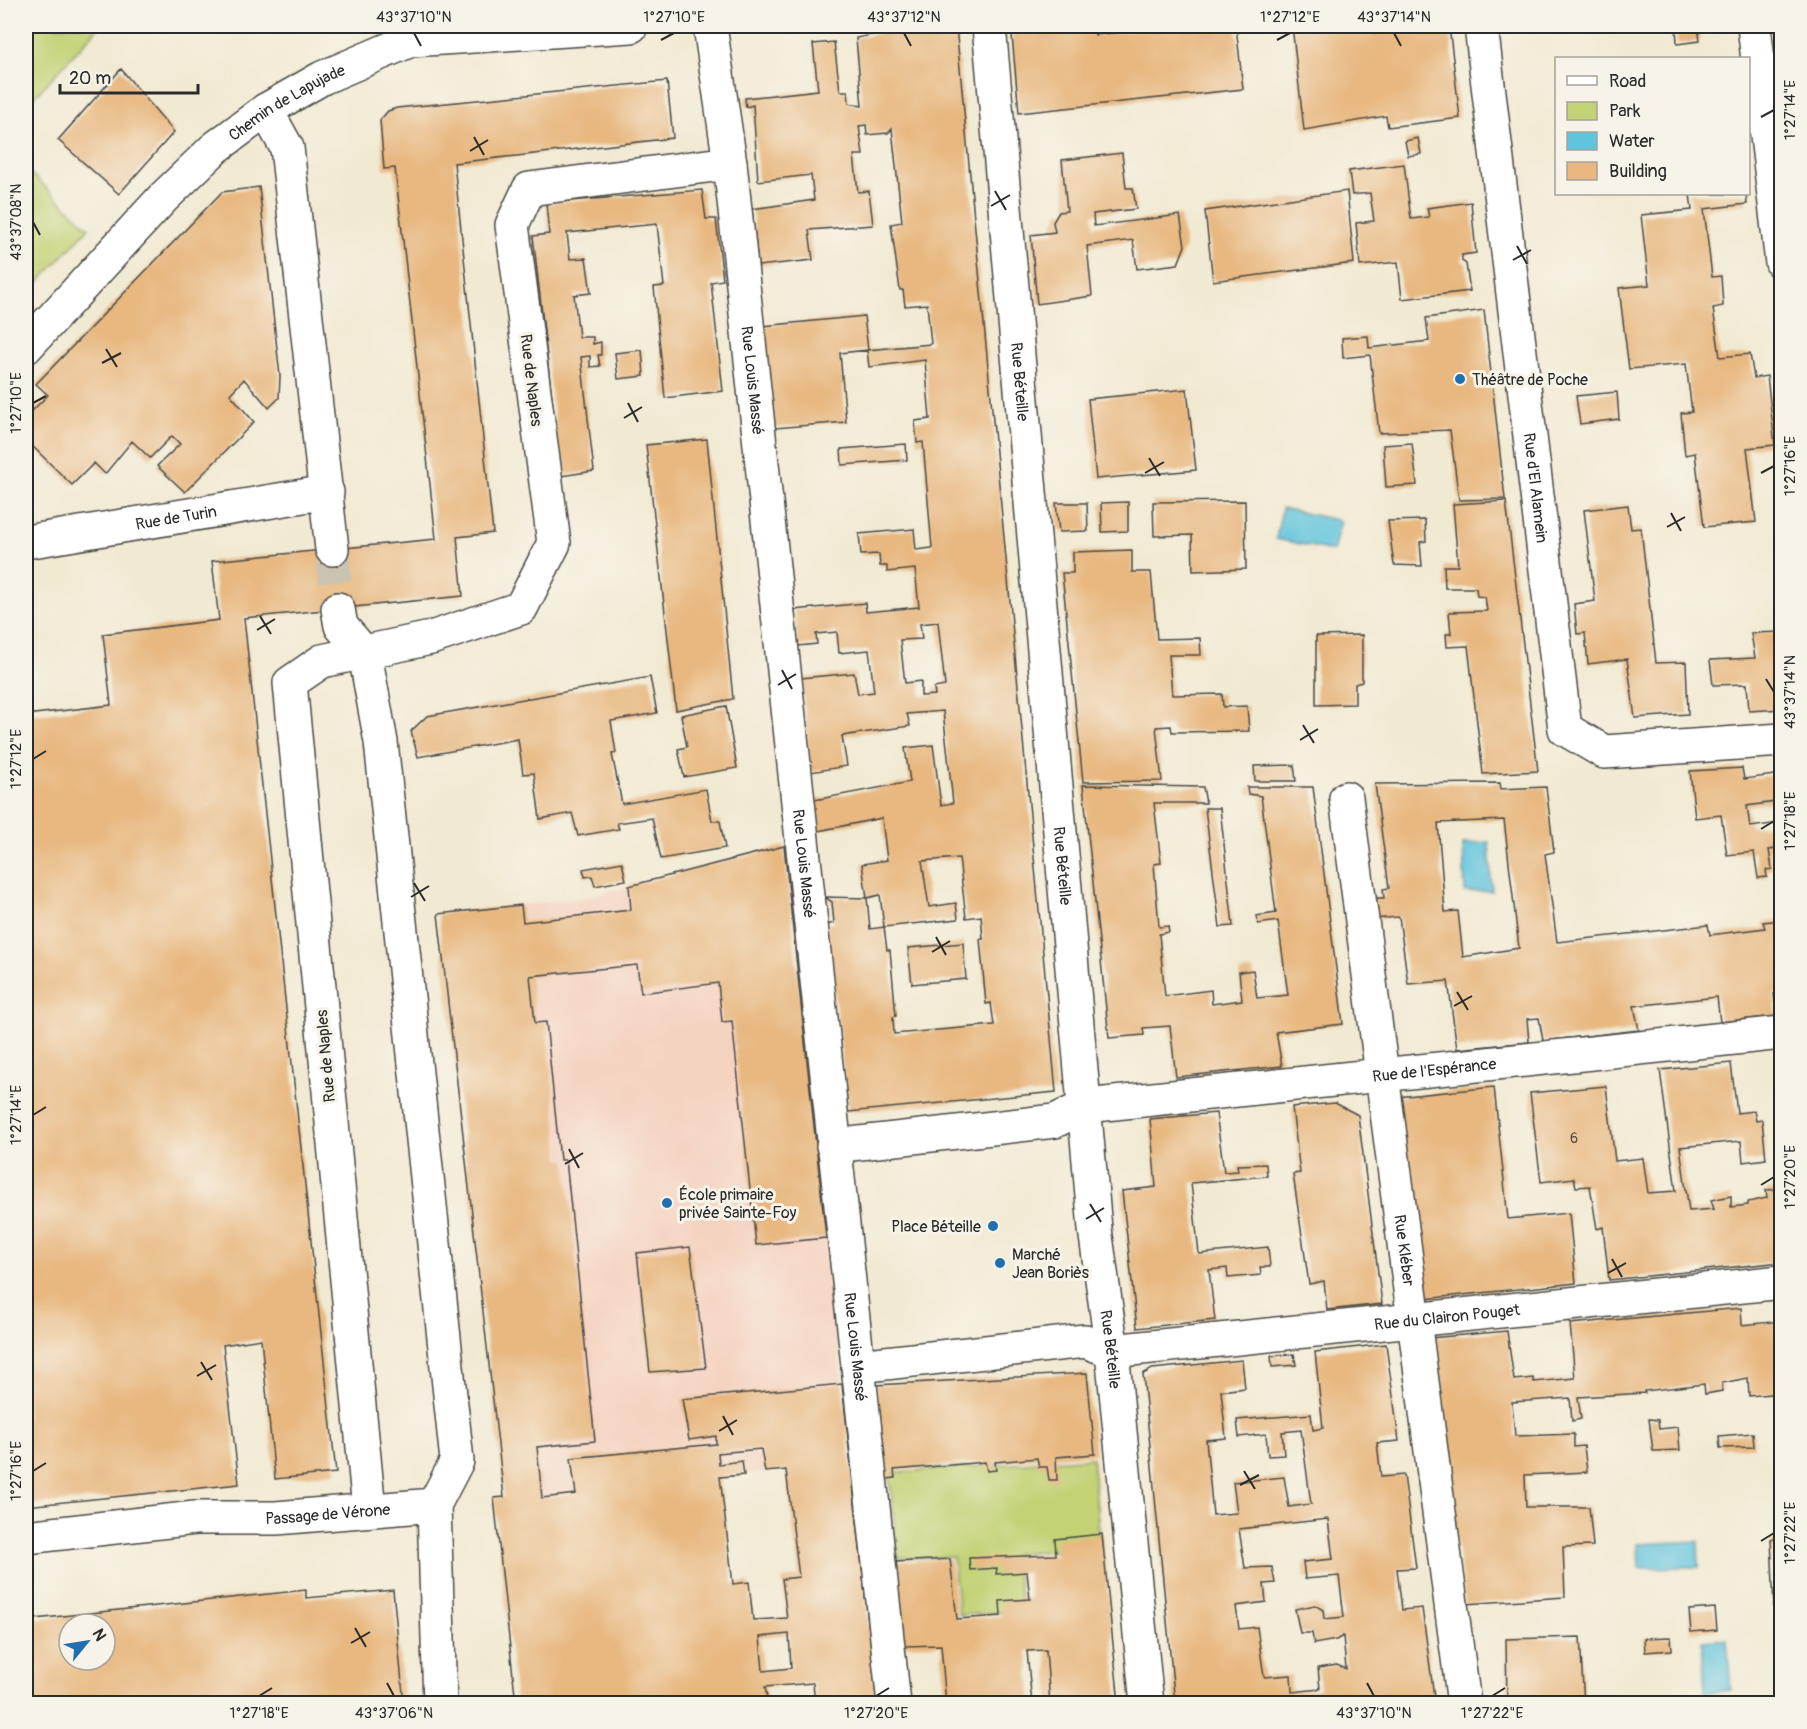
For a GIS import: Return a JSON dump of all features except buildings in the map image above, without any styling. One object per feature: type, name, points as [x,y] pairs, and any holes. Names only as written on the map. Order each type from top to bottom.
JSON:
[{"type":"street","name":"Chemin de Lapujade","points":[[26,348],[163,198],[215,148],[266,110],[322,78],[411,40],[631,26]]},
{"type":"street","name":"Rue Louis Massé","points":[[710,26],[730,163],[833,1146],[841,1186],[894,1704]]},
{"type":"street","name":"Rue Béteille","points":[[990,26],[1095,1229],[1112,1351],[1147,1704]]},
{"type":"street","name":"Rue d'El Alamein","points":[[1481,26],[1565,729],[1604,752],[1782,740]]},
{"type":"street","points":[[1754,26],[1782,262]]},
{"type":"street","points":[[266,110],[287,148],[332,549]]},
{"type":"street","name":"Rue de Naples","points":[[369,1510],[290,683],[322,661],[364,654],[431,638],[521,608],[554,543],[512,225],[529,189],[730,163]]},
{"type":"street","name":"Rue de Turin","points":[[26,542],[327,492]]},
{"type":"street","points":[[339,609],[340,626],[364,654],[382,753],[457,1461],[434,1505],[440,1704]]},
{"type":"street","name":"Rue Kléber","points":[[1346,798],[1464,1704]]},
{"type":"street","name":"Rue de l'Espérance","points":[[1086,1106],[1782,1033]]},
{"type":"street","points":[[833,1146],[1055,1121],[1086,1106]]},
{"type":"street","name":"Rue du Clairon Pouget","points":[[1112,1351],[1415,1317],[1782,1282]]},
{"type":"street","points":[[858,1366],[1085,1341],[1112,1351]]},
{"type":"street","name":"Passage de Vérone","points":[[26,1537],[195,1518],[276,1518],[434,1505]]},
{"type":"shaded area","name":"École primaire privée Sainte-Foy","points":[[784,846],[851,1462],[542,1498],[481,909],[583,898]]},
{"type":"green space","points":[[26,26],[100,26],[26,106]]},
{"type":"green space","points":[[26,169],[89,228],[34,287],[26,279]]},
{"type":"green space","points":[[1092,1458],[1101,1549],[1015,1553],[1022,1611],[959,1615],[953,1557],[898,1558],[889,1473]]},
{"type":"water","points":[[1282,508],[1341,521],[1333,551],[1276,539]]},
{"type":"water","points":[[1489,842],[1492,891],[1465,892],[1463,844]]},
{"type":"water","points":[[1698,1541],[1699,1567],[1639,1568],[1638,1544]]},
{"type":"water","points":[[1727,1639],[1731,1690],[1705,1693],[1702,1641]]},
{"type":"tunnel","points":[[332,549],[338,609]]},
{"type":"place","name":"Théâtre de Poche","points":[[1460,379]]},
{"type":"place","name":"École primaire privée Sainte-Foy","points":[[667,1203]]},
{"type":"place","name":"Place Béteille","points":[[993,1226]]},
{"type":"place","name":"Marché Jean Boriès","points":[[1000,1263]]}]
